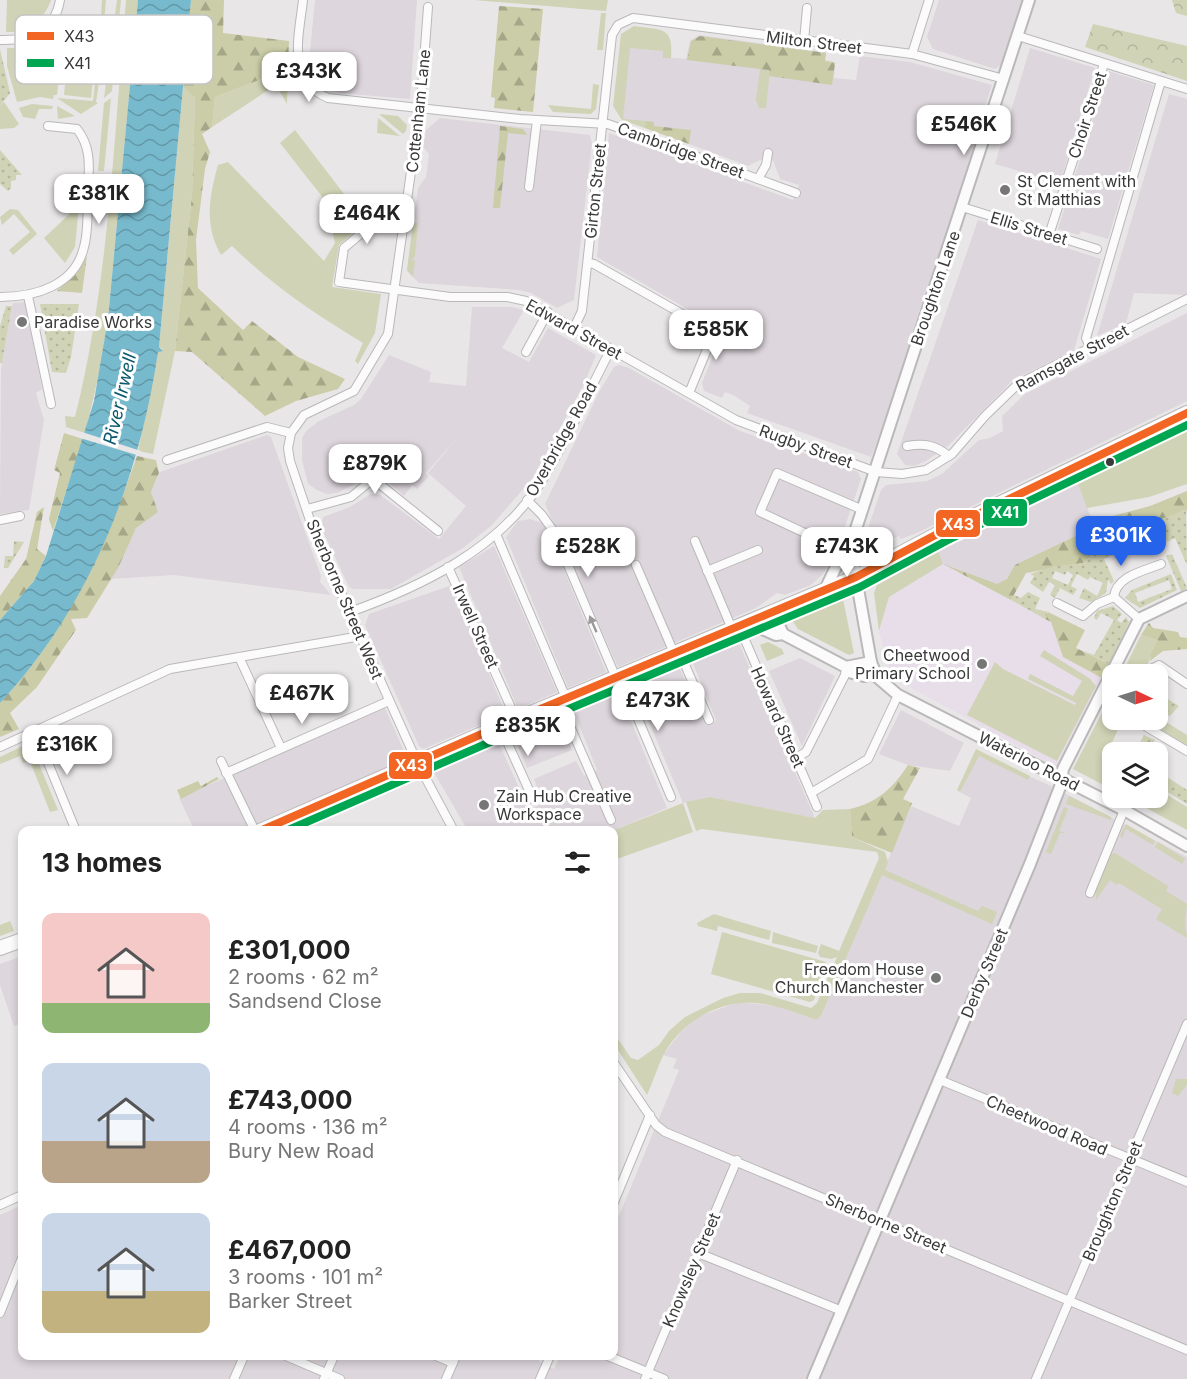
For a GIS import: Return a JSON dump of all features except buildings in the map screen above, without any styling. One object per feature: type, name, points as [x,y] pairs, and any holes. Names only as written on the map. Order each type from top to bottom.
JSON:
[{"type":"highway","points":[[271,826],[516,719],[856,577],[943,531],[1187,413]]},
{"type":"highway","points":[[0,948],[18,941]]},
{"type":"street","points":[[55,15],[60,0]]},
{"type":"street","name":"Cambridge Street","points":[[303,0],[298,62],[303,79],[319,94],[340,101],[537,120],[602,123],[796,193]]},
{"type":"street","points":[[912,54],[929,0]]},
{"type":"street","name":"Broughton Lane","points":[[856,577],[851,549],[862,510],[1029,0]]},
{"type":"street","name":"Cottenham Lane","points":[[291,433],[296,424],[315,408],[354,391],[388,334],[396,291],[420,107],[428,7]]},
{"type":"street","points":[[804,42],[807,8]]},
{"type":"street","name":"Milton Street","points":[[623,21],[633,18],[804,42],[912,54],[1004,79]]},
{"type":"street","name":"Girton Street","points":[[574,328],[582,311],[612,35],[623,21]]},
{"type":"street","points":[[1018,36],[1187,89]]},
{"type":"street","name":"Choir Street","points":[[1049,235],[1104,64]]},
{"type":"street","points":[[1090,347],[1086,338],[1161,81]]},
{"type":"street","points":[[529,187],[537,120]]},
{"type":"street","points":[[0,297],[28,296],[48,290],[67,276],[77,264],[85,245],[89,165],[87,144],[77,129],[48,126]]},
{"type":"street","points":[[758,179],[766,165],[768,153]]},
{"type":"street","name":"Ellis Street","points":[[962,207],[1097,249]]},
{"type":"street","name":"Edward Street","points":[[405,215],[388,213],[382,216],[344,248],[339,282],[450,297],[517,298],[548,312],[736,420]]},
{"type":"street","points":[[588,263],[595,264],[714,332]]},
{"type":"street","points":[[28,296],[51,404]]},
{"type":"street","name":"Ramsgate Street","points":[[876,471],[902,474],[926,470],[949,456],[1018,384],[1187,299]]},
{"type":"street","points":[[526,352],[548,312]]},
{"type":"street","points":[[688,393],[720,318]]},
{"type":"street","name":"Overbridge Road","points":[[350,612],[419,585],[496,534],[527,500],[552,462],[611,349]]},
{"type":"street","name":"Rugby Street","points":[[736,420],[876,471]]},
{"type":"street","points":[[167,460],[267,428],[291,433]]},
{"type":"street","name":"Sherborne Street West","points":[[291,433],[288,448],[290,461],[315,535],[417,762]]},
{"type":"street","points":[[908,446],[934,445],[949,456]]},
{"type":"street","points":[[851,549],[837,548],[760,513],[777,473],[862,510]]},
{"type":"street","points":[[307,509],[351,497],[368,483],[377,482],[438,531]]},
{"type":"street","points":[[527,500],[554,532],[671,797]]},
{"type":"street","points":[[0,520],[20,516]]},
{"type":"street","points":[[496,534],[612,820]]},
{"type":"street","name":"Howard Street","points":[[695,541],[818,807]]},
{"type":"street","points":[[825,590],[841,556],[851,549]]},
{"type":"street","points":[[708,571],[758,550]]},
{"type":"street","points":[[1114,597],[1116,587],[1123,581],[1161,564]]},
{"type":"street","points":[[636,565],[709,720]]},
{"type":"street","name":"Irwell Street","points":[[448,567],[516,719]]},
{"type":"street","points":[[756,619],[760,628],[776,635],[783,634],[846,667],[873,668],[856,577]]},
{"type":"street","points":[[1114,597],[1139,619],[1187,596]]},
{"type":"street","points":[[1057,603],[1087,615],[1097,604],[1114,597]]},
{"type":"street","points":[[773,612],[783,634]]},
{"type":"street","name":"Derby Street","points":[[813,1379],[1030,864],[1062,778],[1063,769],[1139,619]]},
{"type":"street","points":[[0,747],[170,669],[361,636]]},
{"type":"street","points":[[239,657],[281,748]]},
{"type":"street","points":[[796,758],[806,752],[845,675],[846,667]]},
{"type":"street","name":"Waterloo Road","points":[[873,668],[883,684],[898,695],[1124,810],[1187,846]]},
{"type":"street","points":[[1168,672],[1187,684]]},
{"type":"street","points":[[812,793],[868,759],[898,695]]},
{"type":"street","points":[[226,773],[389,701]]},
{"type":"street","points":[[500,726],[533,799]]},
{"type":"street","points":[[1152,730],[1187,751]]},
{"type":"street","points":[[35,731],[74,826]]},
{"type":"street","points":[[221,762],[252,826]]},
{"type":"street","points":[[417,762],[451,826]]},
{"type":"street","points":[[1090,893],[1124,810]]},
{"type":"street","name":"Broughton Street","points":[[1036,1379],[1187,1024]]},
{"type":"street","name":"Sherborne Street","points":[[618,1069],[650,1115],[665,1132],[737,1160],[1187,1350]]},
{"type":"street","name":"Cheetwood Road","points":[[939,1080],[1187,1182]]},
{"type":"street","points":[[618,1192],[650,1115]]},
{"type":"street","name":"Knowsley Street","points":[[646,1376],[737,1160]]},
{"type":"street","points":[[0,1205],[18,1197]]},
{"type":"street","points":[[698,1253],[842,1311]]},
{"type":"street","points":[[0,1314],[18,1268]]},
{"type":"street","points":[[234,1379],[242,1360]]},
{"type":"street","points":[[294,1360],[326,1376],[340,1379]]},
{"type":"street","points":[[326,1376],[332,1360]]},
{"type":"street","points":[[446,1379],[455,1360]]},
{"type":"street","points":[[540,1379],[548,1360]]},
{"type":"street","points":[[616,1360],[646,1376],[664,1379]]},
{"type":"shaded area","points":[[315,0],[417,0],[410,99],[338,93],[318,82],[309,63]]},
{"type":"shaded area","points":[[939,0],[1025,0],[1005,62],[995,69],[933,49],[927,37]]},
{"type":"shaded area","points":[[699,35],[826,52],[825,60],[835,62],[834,78],[856,80],[860,56],[910,62],[992,85],[976,134],[980,141],[915,340],[871,457],[747,413],[750,406],[725,392],[722,398],[704,391],[702,383],[727,319],[717,316],[703,318],[597,257],[609,133],[793,200],[799,185],[780,179],[773,160],[760,160],[748,166],[622,119],[629,47],[664,50],[664,57],[686,59],[690,41]]},
{"type":"shaded area","points":[[1030,48],[1095,68],[1060,183],[995,164]]},
{"type":"shaded area","points":[[1108,71],[1154,85],[1108,239],[1081,231],[1079,235],[1058,229]]},
{"type":"shaded area","points":[[1169,94],[1187,99],[1187,295],[1134,293],[1126,323],[1097,336]]},
{"type":"shaded area","points":[[440,118],[590,135],[592,143],[574,300],[557,308],[531,293],[519,290],[419,283],[407,271],[418,188],[426,177],[429,154],[423,147],[426,130]]},
{"type":"shaded area","points":[[978,220],[1101,259],[1074,350],[1013,380],[948,446],[926,461],[914,466],[905,465],[897,454]]},
{"type":"shaded area","points":[[25,302],[42,389],[36,393],[44,420],[29,510],[0,514],[1,369],[13,303]]},
{"type":"shaded area","points":[[472,307],[512,307],[524,310],[502,348],[529,362],[548,328],[596,355],[583,386],[532,479],[491,526],[463,548],[391,589],[353,589],[349,587],[321,527],[323,517],[350,507],[371,494],[379,494],[439,539],[466,506],[428,473],[458,437],[426,473],[429,476],[417,489],[412,485],[404,496],[380,475],[372,473],[364,474],[353,485],[337,493],[327,494],[317,490],[308,484],[302,460],[302,438],[307,430],[319,421],[354,405],[361,399],[389,355],[431,372],[429,382],[466,386]]},
{"type":"shaded area","points":[[1187,313],[1187,401],[917,533],[901,539],[899,536],[867,549],[867,531],[881,490],[886,485],[927,481],[942,474],[979,440],[990,438],[1003,431],[1002,416],[1025,394]]},
{"type":"shaded area","points":[[619,365],[629,368],[740,431],[858,472],[861,479],[836,553],[823,574],[811,585],[785,595],[777,593],[756,608],[618,667],[545,504],[599,392],[614,367]]},
{"type":"shaded area","points":[[267,435],[271,437],[321,576],[320,582],[331,595],[174,575],[111,579],[136,528],[157,512],[151,492],[160,472]]},
{"type":"shaded area","points":[[1077,481],[1096,531],[1026,573],[1011,600],[943,564],[937,550]]},
{"type":"shaded area","points":[[530,519],[542,523],[554,546],[606,672],[568,688],[506,537],[518,521]]},
{"type":"shaded area","points":[[494,546],[557,692],[518,709],[459,567]]},
{"type":"shaded area","name":"Cheetwood Primary School","points":[[943,564],[1051,622],[1063,657],[1102,678],[1058,768],[904,684],[890,670],[879,632],[889,597]]},
{"type":"shaded area","points":[[452,585],[506,714],[423,749],[419,746],[365,625],[369,614]]},
{"type":"shaded area","points":[[739,643],[815,818],[710,797],[683,803],[633,684],[678,665],[706,725],[716,720],[692,661]]},
{"type":"shaded area","points":[[800,658],[835,676],[802,746],[769,671]]},
{"type":"shaded area","points":[[619,692],[667,808],[618,828],[618,826],[465,826],[432,769],[498,741],[529,810],[543,803],[534,779],[576,761],[584,776],[597,770],[574,712]]},
{"type":"shaded area","points":[[385,708],[407,758],[258,826],[193,826],[179,798]]},
{"type":"shaded area","points":[[901,710],[964,743],[950,771],[908,765],[879,754]]},
{"type":"shaded area","points":[[559,718],[572,750],[527,768],[514,738]]},
{"type":"shaded area","points":[[979,754],[1049,785],[1187,857],[1187,1379],[0,1379],[0,1215],[18,1207],[18,1360],[538,1360],[554,1369],[558,1360],[618,1360],[618,1218],[679,1070],[673,1068],[677,1059],[663,1055],[681,1032],[698,1017],[738,1002],[777,1006],[816,1020],[821,1016],[911,806],[959,826],[971,798],[960,792]]},
{"type":"shaded area","points":[[18,957],[18,1024],[14,1026],[0,985],[0,964]]},
{"type":"green space","points":[[7,0],[51,0],[43,15],[15,15],[15,32],[6,32]]},
{"type":"green space","points":[[102,0],[106,0],[105,15],[101,15]]},
{"type":"green space","points":[[117,0],[121,0],[120,15],[115,15]]},
{"type":"green space","points":[[126,0],[138,0],[137,15],[125,15]]},
{"type":"green space","points":[[191,0],[224,0],[223,33],[289,41],[288,69],[215,97],[212,127],[202,134],[210,152],[205,169],[196,240],[198,288],[243,330],[252,321],[298,357],[345,379],[338,389],[296,401],[265,416],[192,352],[175,351],[192,195],[195,97],[183,87],[183,84],[213,84],[213,15],[190,15]]},
{"type":"green space","points":[[474,0],[608,0],[606,11]]},
{"type":"green space","points":[[1172,0],[1187,0],[1187,16],[1176,13]]},
{"type":"green space","points":[[499,6],[543,9],[533,112],[494,108],[495,98],[491,97]]},
{"type":"green space","points":[[601,13],[606,13],[603,50],[597,50]]},
{"type":"green space","points":[[1093,24],[1187,46],[1187,81],[1085,47]]},
{"type":"green space","points":[[634,26],[664,31],[668,35],[671,48],[671,58],[663,58],[663,51],[630,48],[623,119],[646,121],[645,128],[622,120],[613,106],[621,34]]},
{"type":"green space","points":[[700,36],[826,53],[825,61],[835,63],[832,85],[769,76],[769,70],[687,60],[691,41]]},
{"type":"green space","points":[[7,48],[15,48],[15,84],[58,84],[57,95],[54,95],[53,99],[40,97],[17,102],[7,66]]},
{"type":"green space","points":[[0,49],[10,93],[0,106]]},
{"type":"green space","points":[[288,69],[287,104],[276,85],[212,127],[215,97]]},
{"type":"green space","points":[[760,69],[770,70],[766,108],[759,108],[756,100]]},
{"type":"green space","points":[[65,84],[92,84],[91,98],[64,95]]},
{"type":"green space","points":[[95,84],[99,84],[96,102],[98,103],[81,114],[57,98],[93,101]]},
{"type":"green space","points":[[106,84],[113,84],[112,91],[104,98]]},
{"type":"green space","points":[[120,84],[130,84],[108,319],[100,370],[85,433],[66,427],[65,416],[75,417],[96,314],[114,157]]},
{"type":"green space","points":[[593,84],[599,85],[596,109],[591,114],[553,112],[548,105],[591,109]]},
{"type":"green space","points":[[183,87],[195,96],[192,195],[175,351],[153,454],[138,451],[158,352],[163,349],[159,347]]},
{"type":"green space","points":[[111,98],[104,171],[98,171],[104,103]]},
{"type":"green space","points":[[4,102],[19,124],[14,128],[0,129],[0,106]]},
{"type":"green space","points":[[32,104],[53,106],[52,109],[39,109],[35,119],[23,117],[19,108]]},
{"type":"green space","points":[[57,106],[75,116],[58,119]]},
{"type":"green space","points":[[379,114],[398,116],[407,125],[406,131],[403,134]]},
{"type":"green space","points":[[378,118],[400,136],[377,133]]},
{"type":"green space","points":[[646,121],[654,122],[654,126],[691,130],[689,144],[645,128]]},
{"type":"green space","points":[[500,126],[523,129],[527,135],[508,133],[500,208],[493,208]]},
{"type":"green space","points":[[295,130],[357,211],[371,200],[380,209],[339,245],[332,287],[381,294],[375,333],[358,364],[355,361],[363,343],[294,298],[232,246],[221,255],[212,233],[210,211],[215,177],[218,165],[228,162],[324,261],[335,243],[333,234],[342,222],[280,143]]},
{"type":"green space","points":[[0,150],[22,175],[16,175],[16,180],[11,181],[11,188],[8,191],[0,184]]},
{"type":"green space","points":[[79,205],[75,247],[65,263],[44,238]]},
{"type":"green space","points":[[10,209],[18,210],[37,234],[13,255],[9,250],[30,232],[14,214],[2,225],[0,217]]},
{"type":"green space","points":[[413,223],[418,223],[415,256],[412,260],[415,261],[413,277],[407,270]]},
{"type":"green space","points":[[87,256],[82,293],[57,291],[77,273]]},
{"type":"green space","points":[[40,304],[79,304],[71,357],[66,373],[52,372]]},
{"type":"green space","points":[[6,306],[12,306],[2,363],[0,363],[0,326]]},
{"type":"green space","points":[[1187,426],[1187,484],[1149,497],[1087,508],[1078,484],[1082,477]]},
{"type":"green space","points":[[64,433],[83,439],[53,531],[49,519],[60,473],[54,470]]},
{"type":"green space","points":[[137,456],[156,460],[159,473],[151,492],[158,512],[136,528],[118,568],[87,618],[71,619],[76,630],[37,687],[10,713],[19,729],[0,737],[0,703],[46,647],[82,587],[112,523]]},
{"type":"green space","points":[[1187,491],[1187,511],[1119,536],[1121,539],[1095,550],[1096,552],[1083,563],[1026,573],[1011,600],[943,564],[997,584],[1007,579],[1015,565],[1082,533],[1080,527],[1150,506]]},
{"type":"green space","points":[[44,507],[37,549],[46,556],[34,581],[0,620],[0,596],[26,559],[37,512]]},
{"type":"green space","points":[[1186,509],[1187,565],[1175,538],[1167,542],[1164,535],[1159,536],[1151,531],[1140,540],[1129,543],[1125,550],[1104,559],[1114,581],[1111,584],[1108,579],[1106,593],[1091,602],[1079,598],[1084,588],[1097,596],[1103,583],[1090,577],[1088,580],[1077,574],[1071,586],[1077,589],[1073,595],[1060,588],[1055,598],[1050,595],[1055,585],[1049,582],[1043,592],[1030,583],[1034,576],[1030,574],[1055,566],[1083,563],[1096,552],[1095,550],[1120,540],[1119,536]],"holes":[[[1055,571],[1065,575],[1067,571],[1073,575],[1068,585],[1052,578]]]},
{"type":"green space","points":[[14,541],[24,542],[8,568],[4,568],[5,556],[13,556]]},
{"type":"green space","points":[[938,551],[943,564],[889,597],[879,631],[874,593],[877,585]]},
{"type":"green space","points":[[1172,554],[1187,588],[1181,591],[1166,556]]},
{"type":"green space","points":[[1171,574],[1177,590],[1140,608],[1125,598],[1132,590]],"holes":[[[1169,580],[1172,589],[1138,602],[1135,593]]]},
{"type":"green space","points":[[1028,592],[1040,598],[1035,609],[1048,612],[1045,619],[1011,600],[1014,595],[1021,598]]},
{"type":"green space","points":[[843,599],[854,653],[849,655],[798,629],[792,620]]},
{"type":"green space","points":[[1113,606],[1122,614],[1117,620],[1121,623],[1126,617],[1129,622],[1109,664],[1083,651],[1094,655],[1114,620],[1101,613],[1097,620],[1094,618],[1097,611]]},
{"type":"green space","points":[[1048,612],[1085,630],[1076,648],[1109,664],[1102,664],[1102,678],[1063,657],[1051,622],[1045,619]]},
{"type":"green space","points":[[1149,623],[1153,628],[1178,632],[1180,637],[1187,638],[1187,649],[1163,651],[1150,661],[1158,640],[1141,635]]},
{"type":"green space","points":[[1141,635],[1159,640],[1147,664],[1126,664]]},
{"type":"green space","points":[[768,642],[782,649],[784,654],[767,661],[760,645]]},
{"type":"green space","points":[[1044,650],[1089,678],[1096,686],[1057,761],[967,715],[995,662],[1003,669],[1075,705],[1076,703],[1028,679],[1030,674],[1073,696],[1082,681],[1040,656]]},
{"type":"green space","points":[[1168,699],[1179,706],[1170,716],[1168,715]]},
{"type":"green space","points":[[1102,712],[1102,730],[1118,730],[1112,742],[1102,742],[1102,784],[1073,769]]},
{"type":"green space","points":[[1168,723],[1187,735],[1187,747],[1160,730],[1168,730]]},
{"type":"green space","points":[[1144,735],[1155,740],[1154,742],[1140,742]]},
{"type":"green space","points":[[25,745],[32,747],[58,810],[50,812],[30,761],[23,763],[20,756],[0,764],[0,757]]},
{"type":"green space","points":[[976,749],[1030,776],[1028,780],[979,756],[960,792],[957,790]]},
{"type":"green space","points":[[908,765],[920,768],[903,799],[912,803],[892,853],[852,837],[850,809],[876,799],[896,781]]},
{"type":"green space","points":[[217,777],[219,779],[181,799],[177,790],[198,781],[201,786]]},
{"type":"green space","points":[[1168,778],[1187,790],[1187,804],[1168,792]]},
{"type":"green space","points":[[1168,795],[1187,807],[1187,830],[1146,808],[1168,808]]},
{"type":"green space","points":[[1069,796],[1111,817],[1111,820],[1066,804]]},
{"type":"green space","points":[[710,797],[815,818],[823,810],[850,809],[852,837],[885,852],[888,862],[885,870],[978,911],[982,906],[997,912],[992,924],[882,875],[821,1016],[816,1020],[778,1007],[754,1003],[740,1003],[714,1010],[689,1024],[670,1044],[647,1095],[618,1050],[618,1039],[631,1058],[638,1060],[659,1045],[669,1031],[685,1017],[723,998],[740,993],[760,993],[811,1008],[817,1003],[837,957],[831,959],[820,957],[818,953],[821,944],[839,951],[879,858],[877,852],[702,829],[696,831],[686,802]]},
{"type":"green space","points":[[683,803],[693,832],[618,859],[618,829]]},
{"type":"green space","points":[[1064,807],[1068,809],[1059,831],[1066,833],[1060,833],[1051,854],[1046,852]]},
{"type":"green space","points":[[1126,824],[1155,841],[1153,845],[1126,829],[1122,838],[1120,836]]},
{"type":"green space","points":[[1158,842],[1185,859],[1182,864],[1155,847]]},
{"type":"green space","points":[[1115,853],[1168,886],[1166,891],[1187,904],[1185,922],[1187,938],[1156,919],[1162,909],[1119,883],[1117,885],[1110,880],[1096,900],[1096,891],[1109,855]]},
{"type":"green space","points":[[714,914],[771,931],[769,940],[718,926],[717,931],[698,926],[697,923]]},
{"type":"green space","points":[[10,921],[14,931],[0,936],[0,925]]},
{"type":"green space","points":[[722,932],[826,962],[814,1000],[810,1002],[711,974]]},
{"type":"green space","points":[[773,932],[818,946],[816,953],[772,943]]},
{"type":"green space","points":[[1176,1079],[1187,1079],[1187,1085],[1178,1096],[1172,1093]]},
{"type":"water","points":[[138,0],[191,0],[190,15],[137,15]]},
{"type":"water","name":"River Irwell","points":[[130,84],[183,84],[159,347],[163,351],[158,352],[138,447],[106,540],[85,584],[60,626],[32,666],[0,703],[0,620],[34,581],[46,556],[94,401],[108,319]]},
{"type":"pier","points":[[82,432],[141,451],[140,456],[80,438]]},
{"type":"transit line","name":"X43","points":[[271,826],[500,726],[856,577],[943,531],[1187,413]]},
{"type":"transit line","name":"X41","points":[[297,826],[504,736],[860,587],[948,540],[1187,425]]},
{"type":"place","name":"St Clement with St Matthias","points":[[1005,190]]},
{"type":"place","name":"Paradise Works","points":[[22,322]]},
{"type":"place","name":"Cheetwood Primary School","points":[[982,664]]},
{"type":"place","name":"Zain Hub Creative Workspace","points":[[484,805]]},
{"type":"place","name":"Freedom House Church Manchester","points":[[936,978]]}]
